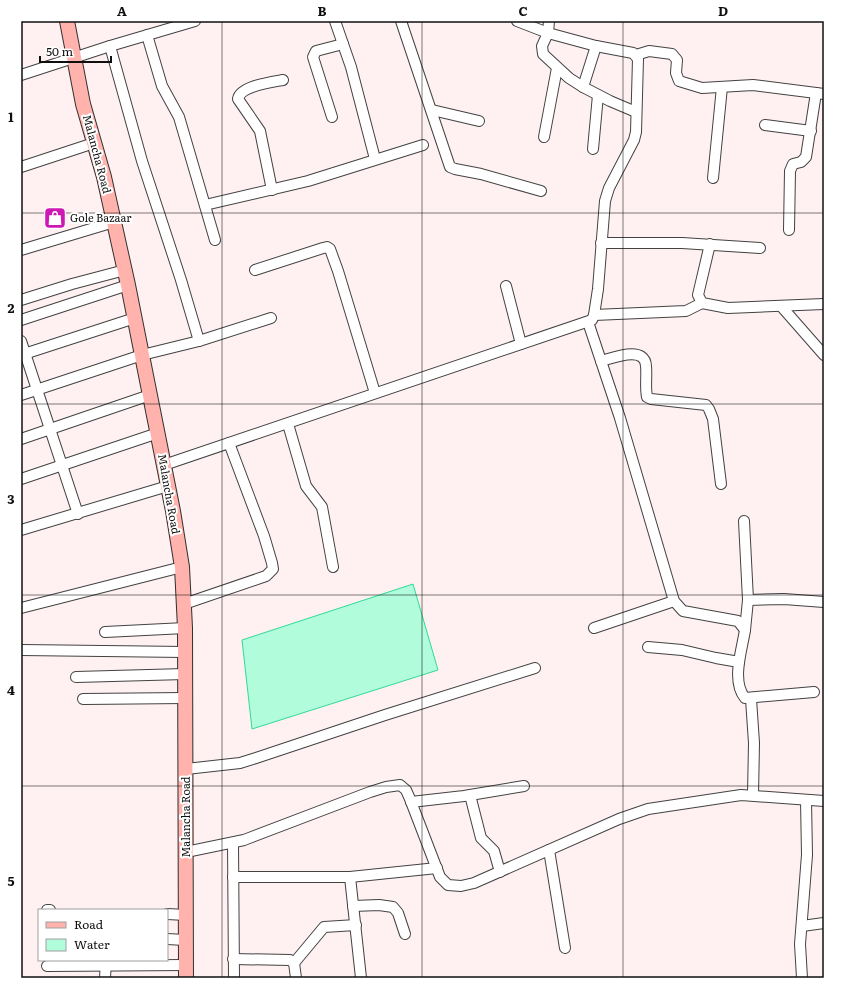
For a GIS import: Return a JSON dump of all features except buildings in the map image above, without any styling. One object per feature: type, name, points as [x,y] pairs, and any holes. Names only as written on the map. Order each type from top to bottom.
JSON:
[{"type":"main road","name":"Malancha Road","points":[[67,21],[83,104],[125,270],[158,433],[182,567],[185,628],[186,972]]},
{"type":"street","points":[[21,75],[181,23],[195,21]]},
{"type":"street","points":[[335,21],[343,44],[375,159]]},
{"type":"street","points":[[401,21],[450,167],[455,170],[482,174],[541,191]]},
{"type":"street","points":[[517,21],[548,33],[596,46],[624,50],[636,55],[649,51],[672,54],[677,60],[676,73],[679,81],[702,88],[753,85],[820,93],[804,160],[791,167],[790,230]]},
{"type":"street","points":[[549,21],[548,33],[541,51],[557,68],[583,87],[636,112]]},
{"type":"street","points":[[147,35],[162,86],[179,117],[215,240]]},
{"type":"street","points":[[332,117],[314,57],[316,51],[343,44]]},
{"type":"street","points":[[110,46],[142,161],[181,280],[199,341]]},
{"type":"street","points":[[583,87],[596,46]]},
{"type":"street","points":[[636,55],[638,60],[634,140],[609,188],[605,201],[591,318],[601,361],[674,601],[683,610],[738,621],[745,630]]},
{"type":"street","points":[[544,137],[557,68]]},
{"type":"street","points":[[272,190],[260,132],[238,99],[242,92],[283,80]]},
{"type":"street","points":[[713,178],[722,87]]},
{"type":"street","points":[[593,149],[598,95]]},
{"type":"street","points":[[432,110],[479,121]]},
{"type":"street","points":[[764,125],[811,131]]},
{"type":"street","points":[[21,167],[94,143]]},
{"type":"street","points":[[205,206],[272,190],[423,146]]},
{"type":"street","points":[[21,250],[114,222]]},
{"type":"street","points":[[601,243],[710,244],[760,248]]},
{"type":"street","points":[[702,303],[698,295],[710,244]]},
{"type":"street","points":[[255,270],[323,248],[327,247],[330,249],[375,393]]},
{"type":"street","points":[[21,300],[72,284],[125,270]]},
{"type":"street","points":[[21,320],[128,285]]},
{"type":"street","points":[[506,286],[521,344]]},
{"type":"street","points":[[164,465],[521,344],[591,318],[686,311],[702,303],[728,308],[824,304]]},
{"type":"street","points":[[781,306],[824,355]]},
{"type":"street","points":[[23,354],[135,318]]},
{"type":"street","points":[[21,395],[142,355],[199,341],[271,318]]},
{"type":"street","points":[[21,341],[23,354],[37,390],[78,514]]},
{"type":"street","points":[[601,361],[627,354],[641,355],[645,358],[646,364],[647,397],[651,399],[706,405],[713,419],[721,484]]},
{"type":"street","points":[[21,439],[150,395]]},
{"type":"street","points":[[288,424],[306,486],[322,506],[333,567]]},
{"type":"street","points":[[21,479],[158,433]]},
{"type":"street","points":[[184,604],[266,576],[273,569],[264,536],[229,444]]},
{"type":"street","points":[[21,530],[168,486]]},
{"type":"street","points":[[744,521],[748,600],[738,676],[742,694],[745,698],[751,698],[814,692]]},
{"type":"street","points":[[21,608],[182,567]]},
{"type":"street","points":[[748,600],[824,602]]},
{"type":"street","points":[[594,628],[674,601]]},
{"type":"street","points":[[105,632],[185,628]]},
{"type":"street","points":[[648,647],[682,650],[739,662]]},
{"type":"street","points":[[21,650],[185,652]]},
{"type":"street","points":[[186,769],[240,763],[385,715],[535,668]]},
{"type":"street","points":[[76,677],[185,674]]},
{"type":"street","points":[[83,699],[185,698]]},
{"type":"street","points":[[751,698],[754,743],[753,795]]},
{"type":"street","points":[[186,852],[233,843],[395,785],[403,787],[411,802],[436,868],[444,882],[453,886],[466,885],[500,872],[619,819],[652,809],[741,795],[824,801]]},
{"type":"street","points":[[411,802],[470,795],[524,786]]},
{"type":"street","points":[[470,795],[481,838],[494,851],[500,872]]},
{"type":"street","points":[[802,978],[800,960],[807,855],[806,800]]},
{"type":"street","points":[[233,843],[234,978]]},
{"type":"street","points":[[550,850],[565,948]]},
{"type":"street","points":[[233,877],[350,877],[436,868]]},
{"type":"street","points":[[350,877],[361,978]]},
{"type":"street","points":[[353,906],[379,905],[393,907],[398,914],[405,934]]},
{"type":"street","points":[[168,914],[186,915]]},
{"type":"street","points":[[802,926],[824,923]]},
{"type":"street","points":[[296,978],[294,963],[324,927],[356,925]]},
{"type":"street","points":[[168,939],[185,940]]},
{"type":"street","points":[[233,959],[283,958],[294,963]]},
{"type":"street","points":[[47,966],[106,963],[186,972]]},
{"type":"street","points":[[105,978],[106,963]]},
{"type":"water","points":[[413,584],[438,670],[252,729],[242,640]]},
{"type":"place","name":"Gole Bazaar","points":[[55,218]]}]
